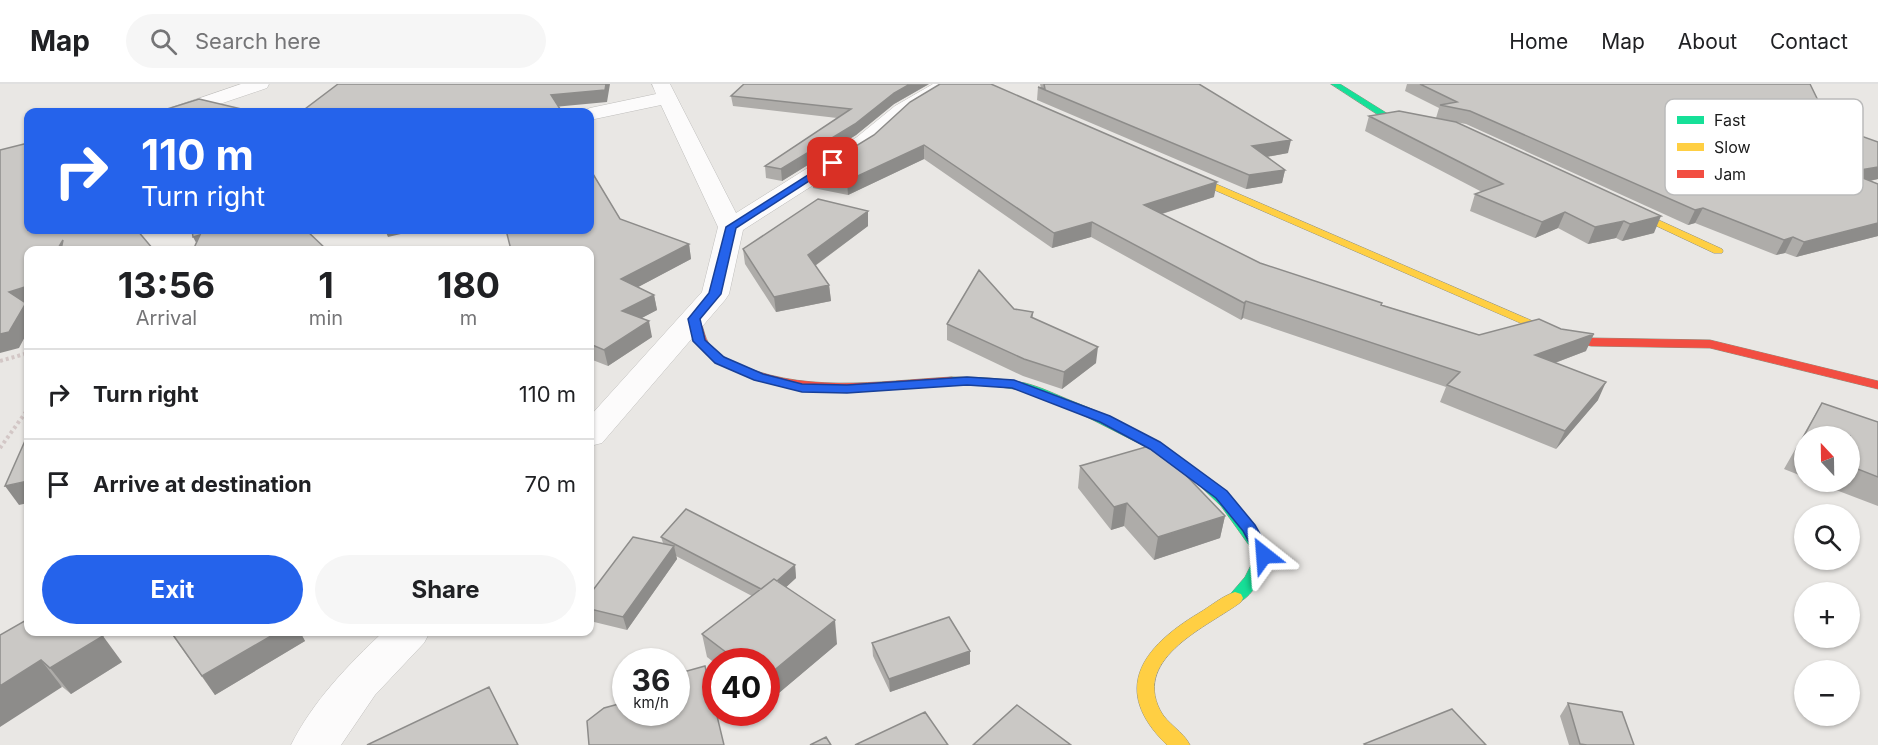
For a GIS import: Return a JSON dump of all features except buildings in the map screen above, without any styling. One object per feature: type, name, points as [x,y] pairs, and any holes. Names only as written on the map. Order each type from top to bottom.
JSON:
[{"type":"street","points":[[190,108],[260,84]]},
{"type":"street","points":[[731,227],[865,142],[902,110],[947,84]]},
{"type":"street","points":[[1335,84],[1386,116],[1438,124]]},
{"type":"street","points":[[594,113],[664,91],[731,227],[715,294],[594,432]]},
{"type":"street","points":[[1166,165],[1566,338],[1618,345],[1685,340],[1878,385]]},
{"type":"street","points":[[1599,196],[1718,251]]},
{"type":"street","points":[[694,319],[699,341],[719,360],[758,377],[802,388],[847,389],[967,381],[1014,384],[1105,419],[1155,446],[1222,494],[1250,529],[1264,555],[1246,588],[1158,650],[1145,679],[1147,703],[1164,732],[1180,745]]},
{"type":"street","points":[[315,745],[358,682],[405,636]]},
{"type":"path","points":[[0,361],[24,353]]},
{"type":"path","points":[[0,448],[24,415]]},
{"type":"traffic: fast","points":[[1335,84],[1386,116],[1426,123]]},
{"type":"traffic: fast","points":[[952,381],[986,381],[1024,387],[1090,413],[1149,443],[1202,480],[1226,502],[1264,555],[1251,581],[1235,598]]},
{"type":"traffic: slow","points":[[1176,170],[1552,332]]},
{"type":"traffic: slow","points":[[1617,204],[1718,251]]},
{"type":"traffic: slow","points":[[1180,745],[1167,733],[1151,712],[1146,695],[1150,669],[1157,655],[1167,644],[1235,598]]},
{"type":"traffic: jam","points":[[694,319],[696,330],[704,346],[715,357],[768,379],[821,388],[952,381]]},
{"type":"traffic: jam","points":[[1552,332],[1571,339],[1591,342],[1710,344],[1878,385]]},
{"type":"route","points":[[833,163],[731,227],[715,294],[694,319],[699,341],[719,360],[758,377],[802,388],[847,389],[967,381],[1014,384],[1105,419],[1155,446],[1222,494],[1250,529],[1264,555]]}]
